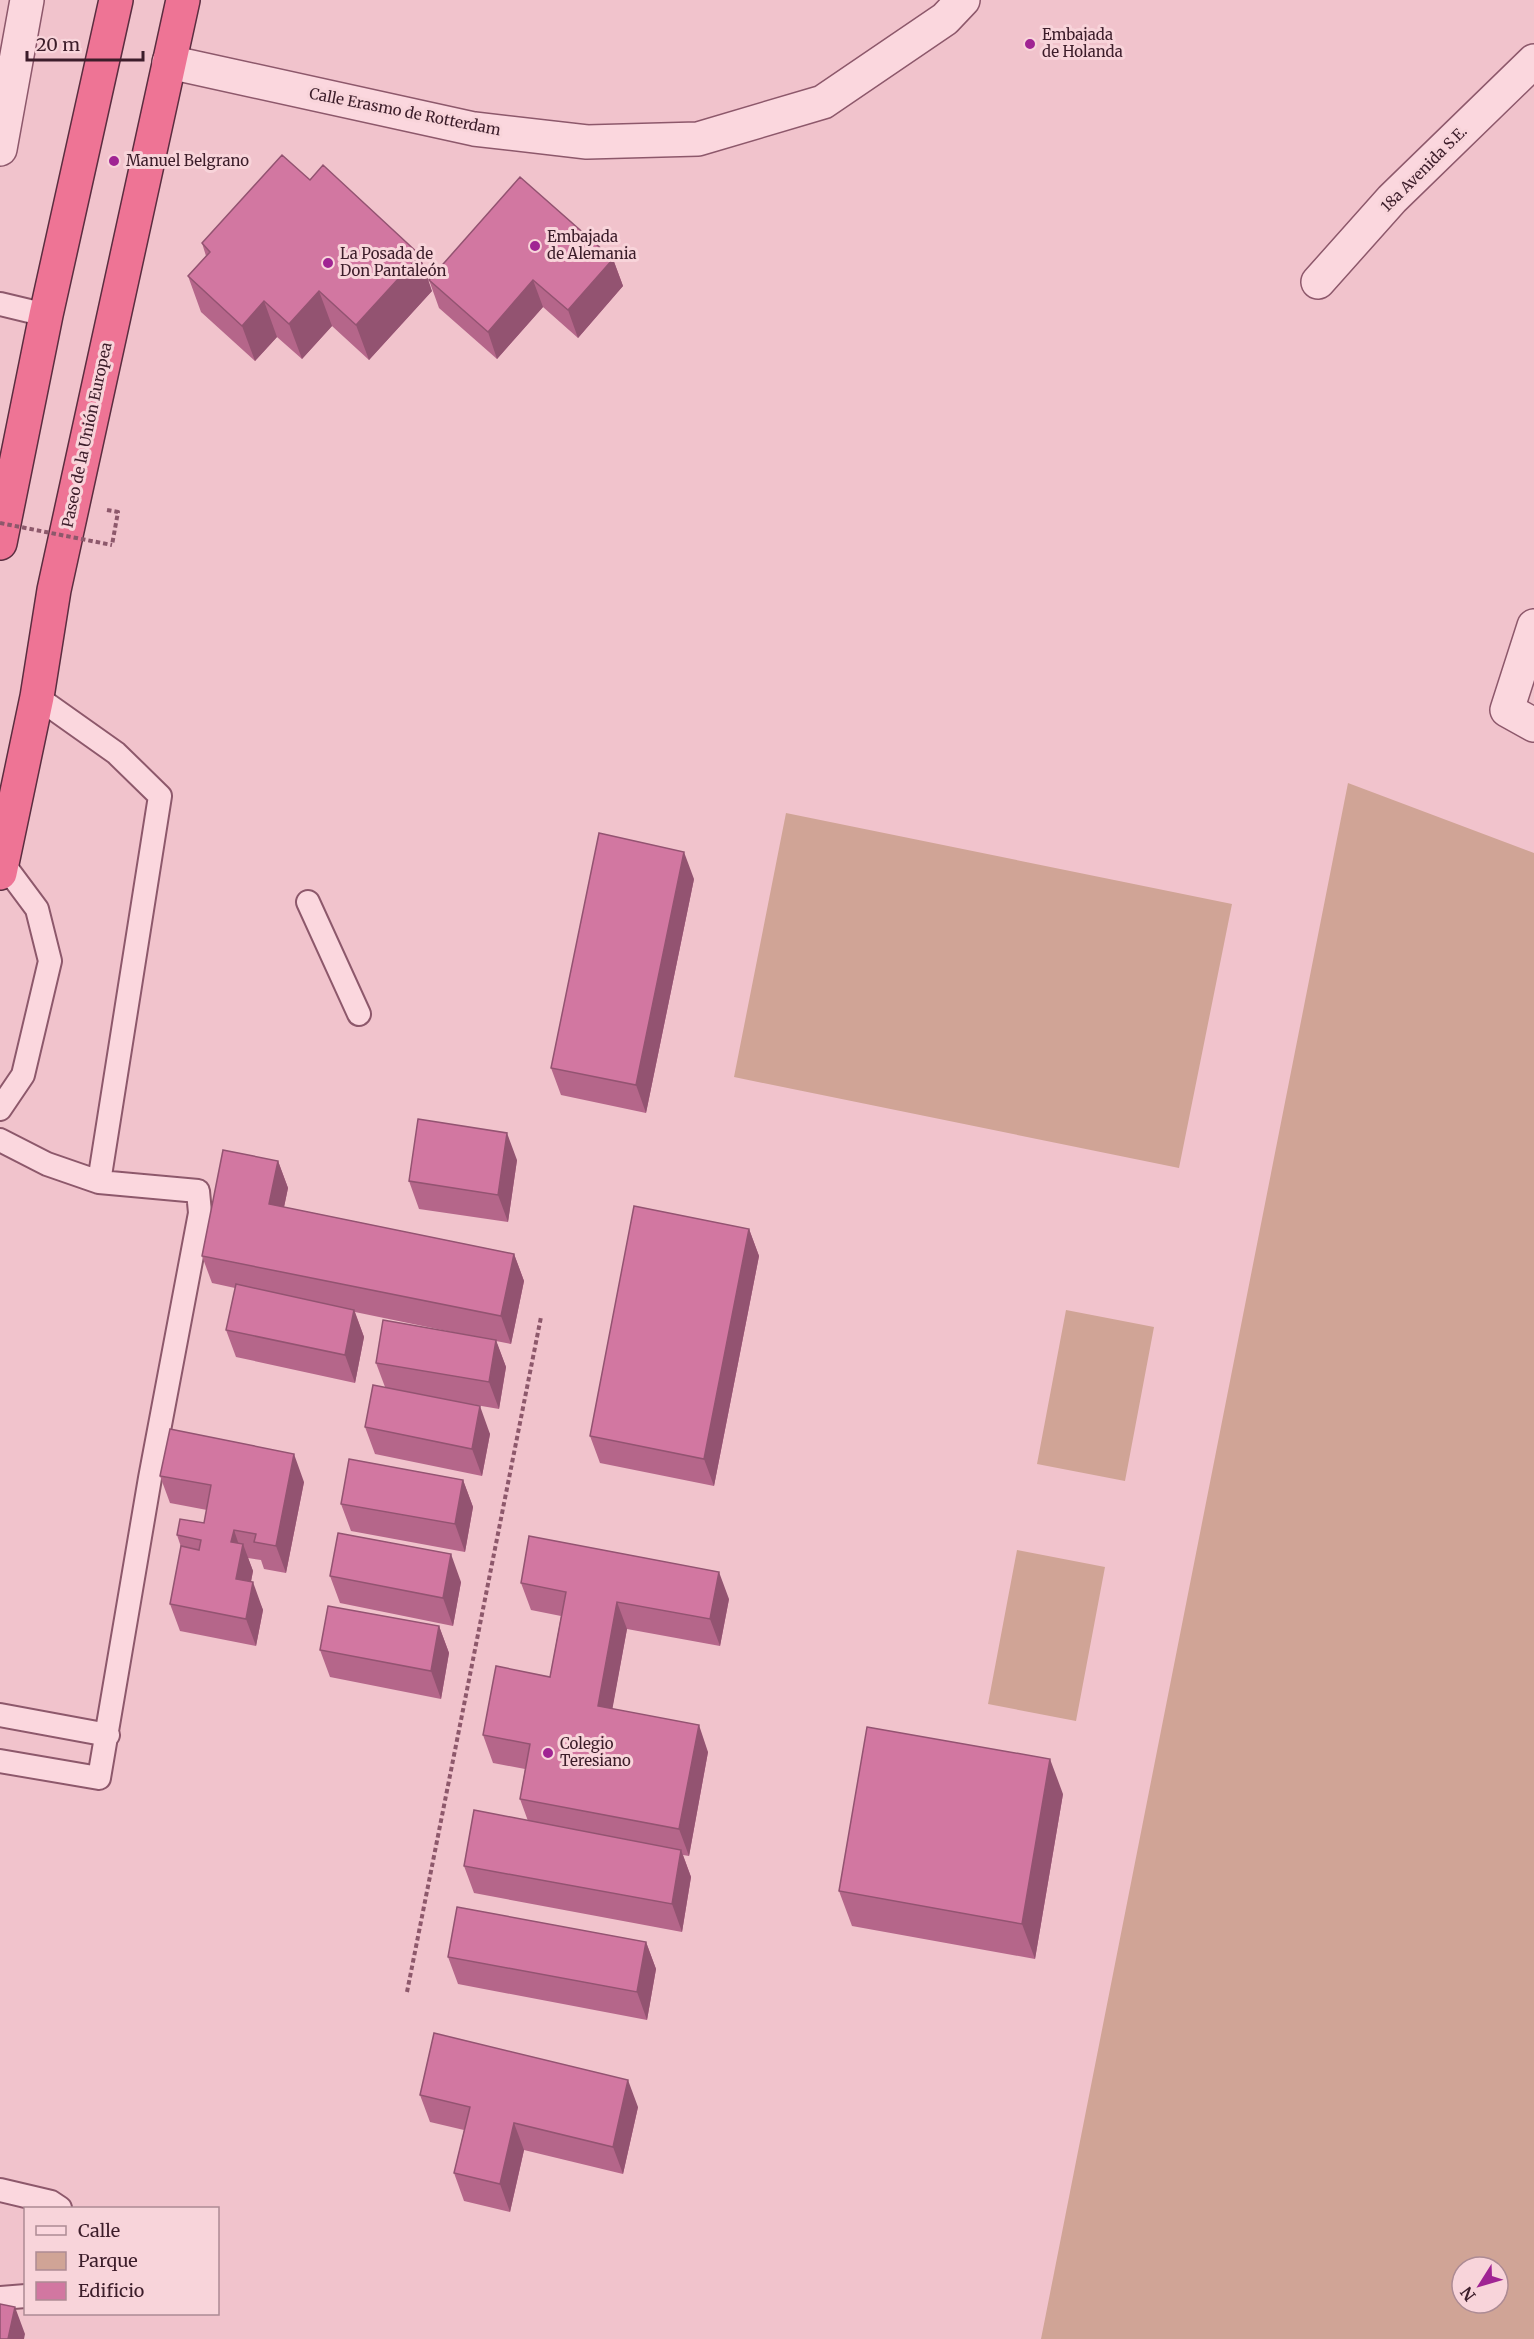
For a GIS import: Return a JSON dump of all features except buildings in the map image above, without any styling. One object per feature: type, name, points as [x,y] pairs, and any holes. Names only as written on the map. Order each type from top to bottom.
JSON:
[{"type":"highway","points":[[106,44],[108,0]]},
{"type":"highway","points":[[0,543],[46,315],[116,0]]},
{"type":"highway","name":"Paseo de la Unión Europea","points":[[1,867],[37,697],[57,579],[183,0]]},
{"type":"street","points":[[0,149],[27,0]]},
{"type":"street","name":"Calle Erasmo de Rotterdam","points":[[169,62],[474,129],[587,142],[698,139],[823,102],[945,19],[963,0]]},
{"type":"street","name":"18a Avenida S.E.","points":[[1318,282],[1392,199],[1534,61]]},
{"type":"street","points":[[1534,626],[1507,710],[1534,725]]},
{"type":"lane","points":[[0,304],[46,315]]},
{"type":"lane","points":[[37,697],[116,753],[160,796],[99,1182]]},
{"type":"lane","points":[[0,1108],[23,1075],[50,961],[37,909],[1,867]]},
{"type":"lane","points":[[308,902],[358,1014]]},
{"type":"lane","points":[[0,1140],[47,1164],[99,1182],[198,1191],[200,1213],[150,1478],[99,1778],[0,1761]]},
{"type":"lane","points":[[0,1715],[108,1735]]},
{"type":"lane","points":[[0,2190],[51,2202],[58,2207]]},
{"type":"lane","points":[[0,2298],[24,2296]]},
{"type":"path","points":[[0,523],[112,545],[118,512]]},
{"type":"path","points":[[407,1992],[541,1317]]},
{"type":"green space","points":[[1348,783],[1534,853],[1534,2339],[1041,2339]]},
{"type":"green space","points":[[786,813],[1232,904],[1179,1168],[734,1077]]},
{"type":"green space","points":[[1066,1310],[1154,1327],[1125,1481],[1037,1464]]},
{"type":"green space","points":[[1017,1550],[1105,1567],[1076,1721],[988,1704]]},
{"type":"place","name":"Embajada de Holanda","points":[[1030,44]]},
{"type":"place","name":"Manuel Belgrano","points":[[114,161]]},
{"type":"place","name":"Embajada de Alemania","points":[[535,246]]},
{"type":"place","name":"La Posada de Don Pantaleón","points":[[328,263]]},
{"type":"place","name":"Colegio Teresiano","points":[[548,1753]]}]
